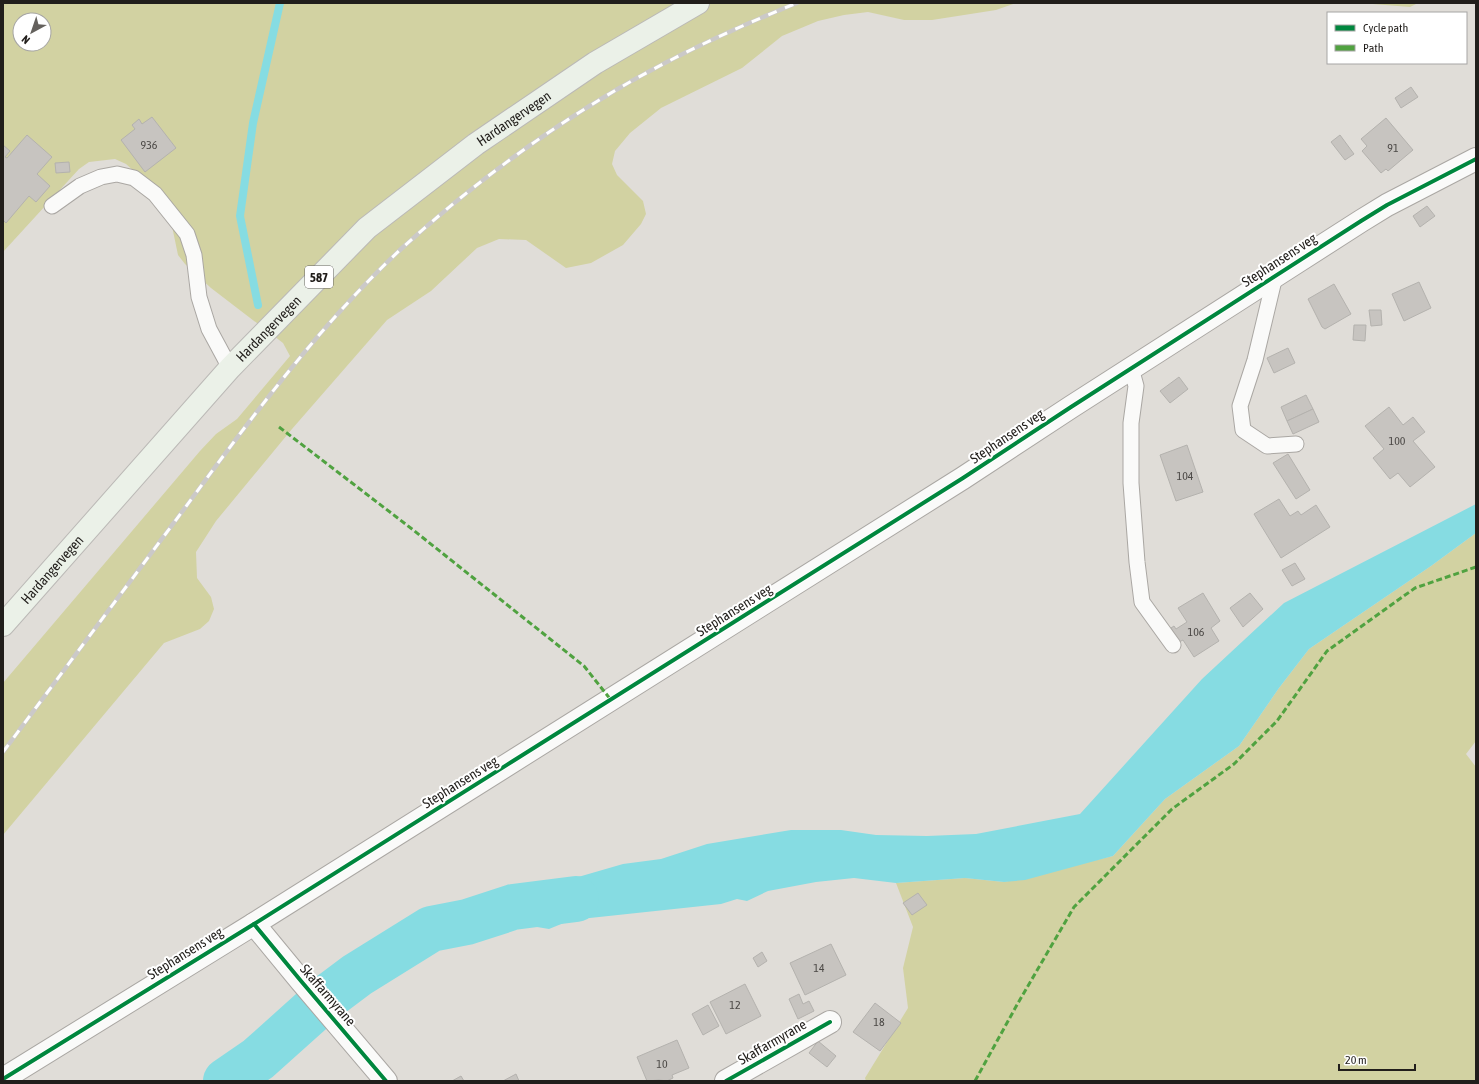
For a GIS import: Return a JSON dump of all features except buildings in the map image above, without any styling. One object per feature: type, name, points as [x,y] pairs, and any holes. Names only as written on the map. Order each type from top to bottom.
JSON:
[{"type":"main road","name":"Hardangervegen","points":[[3,625],[230,368],[367,228],[476,144],[595,63],[698,3]]},
{"type":"street","name":"Stephansens veg","points":[[3,1079],[254,924],[963,478],[1131,368],[1387,206],[1476,159]]},
{"type":"street","name":"Skaffarmyrane","points":[[254,924],[386,1081]]},
{"type":"street","name":"Skaffarmyrane","points":[[726,1081],[830,1022]]},
{"type":"lane","points":[[52,206],[80,186],[101,177],[117,174],[134,178],[155,194],[186,234],[194,255],[199,297],[209,329],[230,368]]},
{"type":"lane","points":[[1275,276],[1256,354],[1240,406],[1243,430],[1267,446],[1296,444]]},
{"type":"lane","points":[[1131,368],[1136,386],[1131,423],[1131,483],[1137,562],[1142,602],[1173,645]]},
{"type":"green space","points":[[3,3],[1016,3],[996,10],[932,20],[904,20],[868,12],[844,15],[818,21],[782,36],[742,68],[661,108],[630,133],[615,151],[612,164],[617,175],[643,201],[646,214],[641,224],[623,245],[591,263],[566,268],[526,240],[499,239],[477,248],[431,291],[387,320],[292,429],[216,521],[196,552],[197,578],[211,597],[214,609],[209,621],[200,629],[164,643],[3,835],[3,683],[200,451],[216,434],[237,419],[290,356],[283,343],[211,288],[185,264],[178,255],[168,207],[153,188],[126,164],[115,159],[89,162],[79,169],[3,252]]},
{"type":"green space","points":[[1360,3],[1418,3],[1410,7]]},
{"type":"green space","points":[[1476,533],[1476,741],[1466,754],[1476,767],[1476,1081],[866,1081],[865,1078],[908,1008],[903,968],[913,927],[896,883],[965,878],[1004,882],[1113,856],[1165,799],[1239,746],[1279,688],[1309,649],[1431,566]]},
{"type":"water","points":[[1476,504],[1476,533],[1431,566],[1309,649],[1279,688],[1239,746],[1165,799],[1113,856],[1025,880],[1004,882],[965,878],[896,883],[854,878],[816,882],[768,891],[747,901],[737,899],[721,904],[571,920],[549,929],[537,927],[517,913],[513,907],[512,900],[531,886],[554,884],[623,864],[661,859],[707,844],[791,830],[841,830],[876,835],[927,836],[976,834],[1080,814],[1202,679],[1284,603]]},
{"type":"waterway","points":[[258,305],[240,216],[253,123],[280,3]]},
{"type":"waterway","points":[[226,1081],[258,1059],[325,999],[357,975],[431,929],[467,922],[513,907],[576,899]]},
{"type":"railway","points":[[3,752],[217,464],[291,368],[344,307],[401,249],[452,205],[504,164],[587,107],[682,54],[751,22],[797,3]]},
{"type":"marked path","points":[[279,427],[412,529],[584,666],[611,700]]},
{"type":"marked path","points":[[975,1081],[1074,907],[1172,809],[1234,764],[1277,721],[1327,651],[1415,588],[1476,567]]},
{"type":"cycle path","points":[[3,1079],[254,924],[963,478],[1361,221],[1387,205],[1476,159]]},
{"type":"cycle path","points":[[254,924],[386,1081]]},
{"type":"cycle path","points":[[726,1081],[830,1022]]}]
